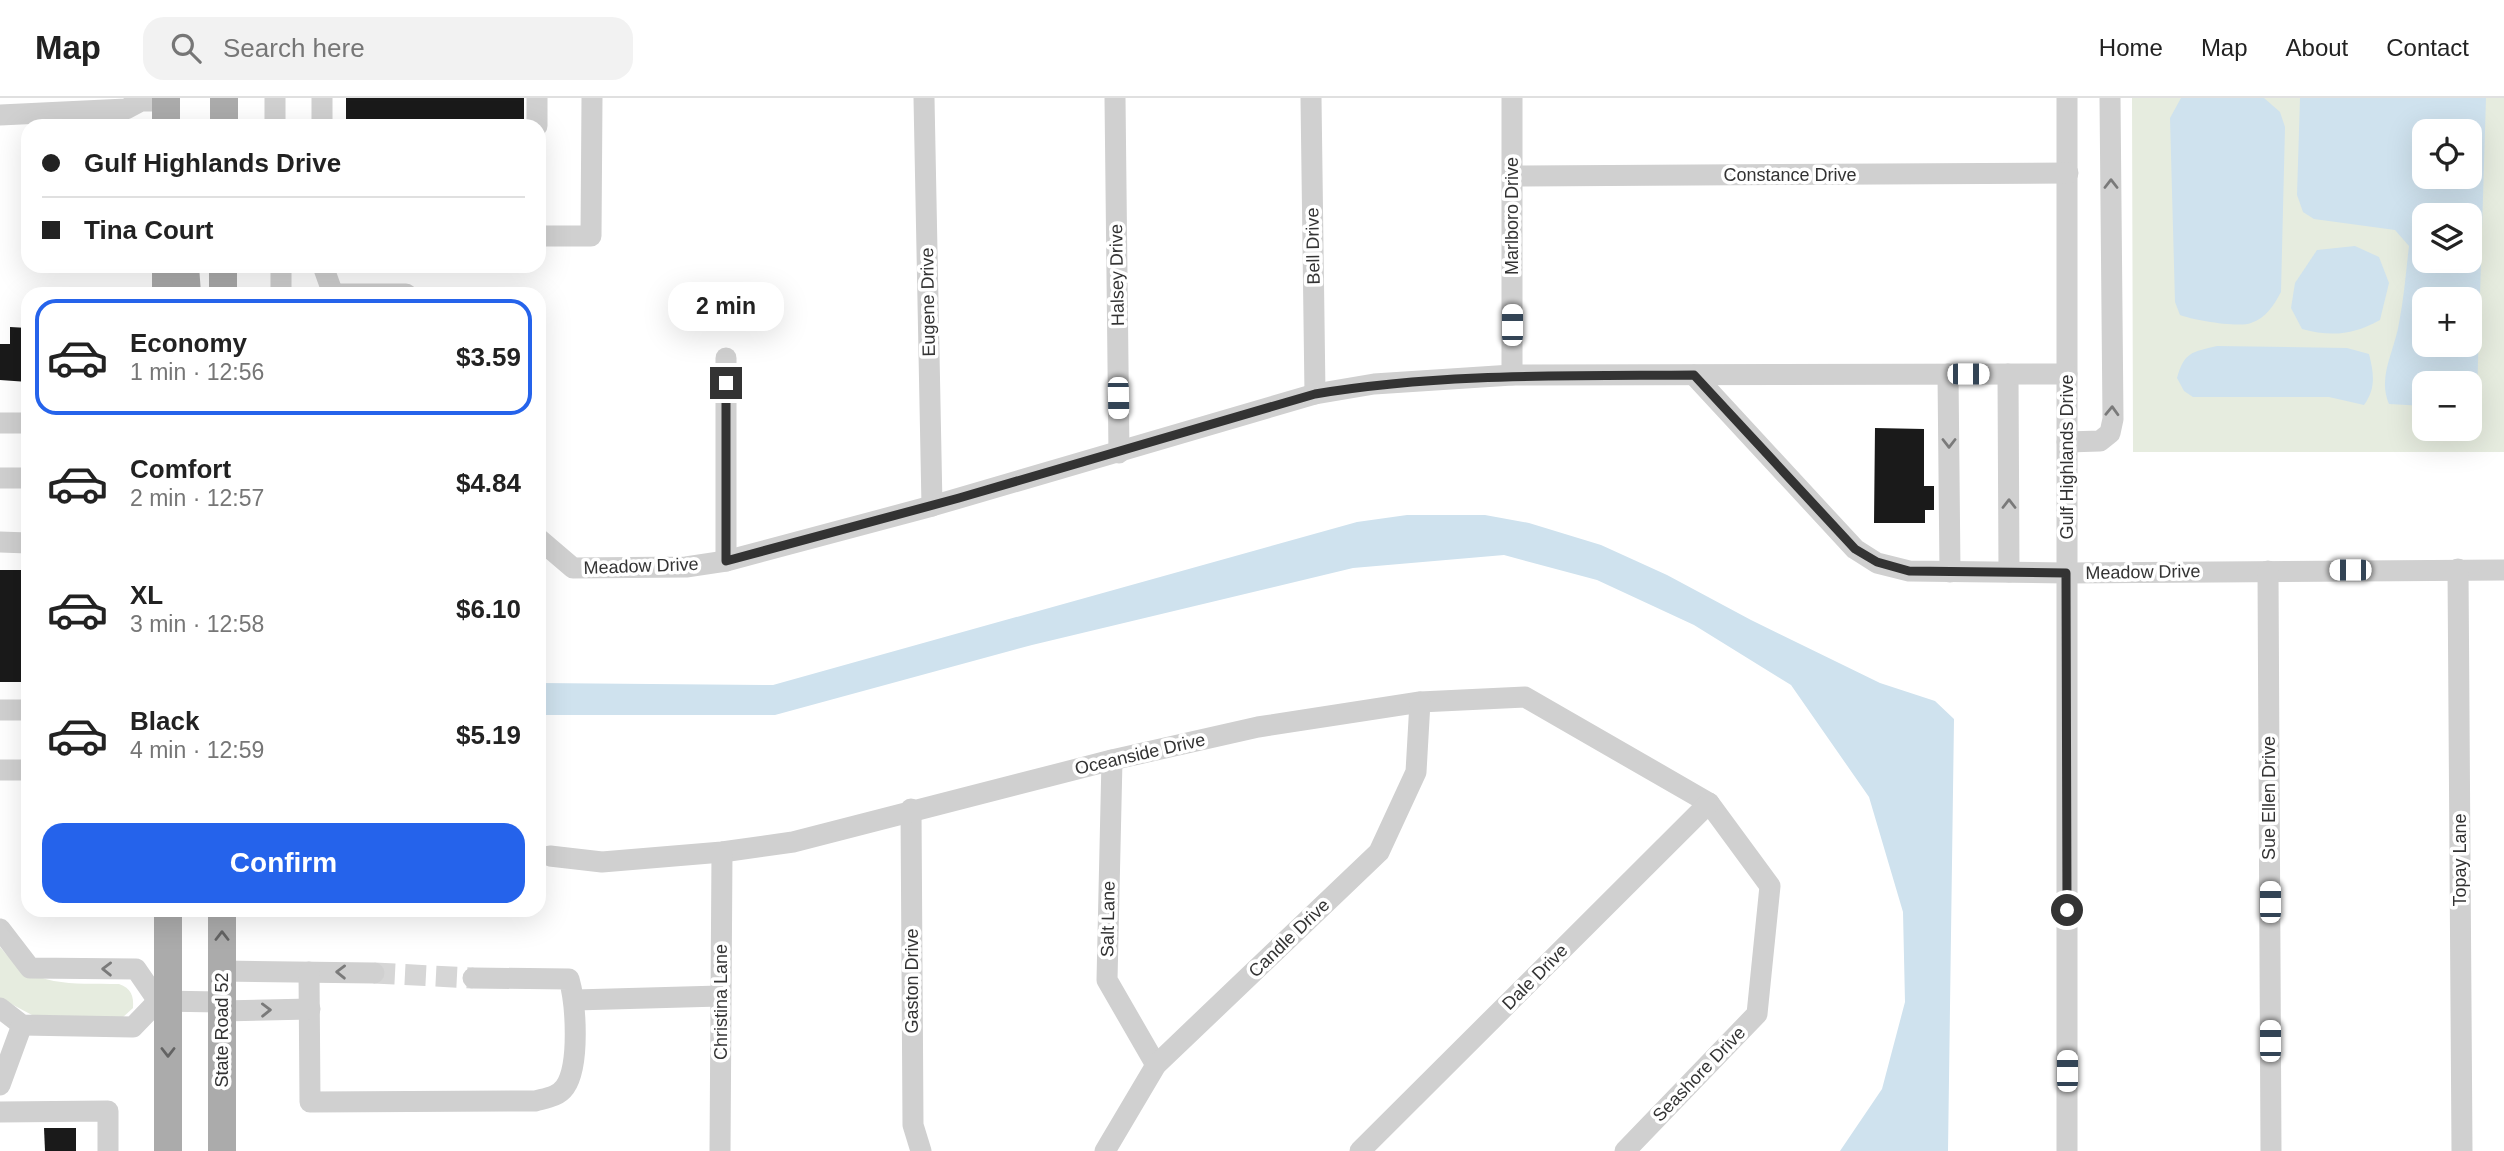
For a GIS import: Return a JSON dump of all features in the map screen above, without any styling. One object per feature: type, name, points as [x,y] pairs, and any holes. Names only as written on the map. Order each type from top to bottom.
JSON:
[{"type":"main road","points":[[224,98],[224,119]]},
{"type":"main road","points":[[168,917],[163,1002],[168,1151]]},
{"type":"main road","name":"State Road 52","points":[[222,917],[222,1151]]},
{"type":"street","points":[[275,98],[275,119]]},
{"type":"street","points":[[322,98],[322,119]]},
{"type":"street","points":[[537,98],[537,119]]},
{"type":"street","points":[[546,236],[591,236],[592,98]]},
{"type":"street","name":"Eugene Drive","points":[[924,98],[932,506]]},
{"type":"street","name":"Halsey Drive","points":[[1115,98],[1119,453]]},
{"type":"street","name":"Bell Drive","points":[[1311,98],[1315,394]]},
{"type":"street","name":"Marlboro Drive","points":[[1512,98],[1512,375]]},
{"type":"street","name":"Gulf Highlands Drive","points":[[2067,98],[2067,1151]]},
{"type":"street","points":[[2067,442],[2100,442],[2110,433],[2113,419],[2110,98]]},
{"type":"street","points":[[0,115],[126,110],[155,105]]},
{"type":"street","name":"Constance Drive","points":[[1512,176],[2068,173]]},
{"type":"street","points":[[726,358],[726,561]]},
{"type":"street","points":[[1948,374],[1950,572]]},
{"type":"street","points":[[2008,374],[2009,572]]},
{"type":"street","name":"Meadow Drive","points":[[546,546],[573,568],[686,567],[726,561],[1119,453],[1315,394],[1374,384],[1512,375],[2067,374]]},
{"type":"street","name":"Meadow Drive","points":[[1694,375],[1855,549],[1877,562],[1909,571],[2066,573],[2504,570]]},
{"type":"street","points":[[0,423],[21,423]]},
{"type":"street","points":[[0,478],[21,478]]},
{"type":"street","points":[[0,542],[21,543]]},
{"type":"street","name":"Topay Lane","points":[[2458,569],[2462,1151]]},
{"type":"street","name":"Sue Ellen Drive","points":[[2268,571],[2271,1151]]},
{"type":"street","name":"Oceanside Drive","points":[[550,856],[601,862],[722,852],[793,842],[911,809],[1258,727],[1420,702],[1525,697],[1709,803]]},
{"type":"street","name":"Candle Drive","points":[[1105,1151],[1157,1065],[1379,852],[1416,772],[1420,702]]},
{"type":"street","points":[[0,710],[21,710]]},
{"type":"street","name":"Salt Lane","points":[[1112,760],[1107,980],[1157,1065]]},
{"type":"street","points":[[0,770],[21,770]]},
{"type":"street","name":"Dale Drive","points":[[1360,1151],[1709,803]]},
{"type":"street","name":"Seashore Drive","points":[[1625,1151],[1757,1014],[1770,886],[1709,803]]},
{"type":"street","name":"Gaston Drive","points":[[911,809],[913,1125],[921,1151]]},
{"type":"street","name":"Christina Lane","points":[[720,1151],[722,852]]},
{"type":"street","points":[[0,929],[30,968],[136,969],[163,1002]]},
{"type":"street","points":[[222,971],[374,973]]},
{"type":"street","points":[[309,972],[310,1102],[535,1101],[556,1095],[564,1089],[571,1074],[575,1000],[569,979],[473,978]]},
{"type":"street","points":[[575,1000],[720,996]]},
{"type":"street","points":[[0,1008],[22,1025],[133,1027],[163,1002],[221,1007],[310,1009]]},
{"type":"street","points":[[0,1085],[5,1058],[22,1025]]},
{"type":"street","points":[[0,1112],[108,1111],[108,1151]]},
{"type":"shaded area","points":[[2132,98],[2504,98],[2504,452],[2133,452]]},
{"type":"shaded area","points":[[0,947],[13,961],[39,977],[69,983],[119,984],[131,993],[133,1008],[122,1018],[32,1015],[0,998]]},
{"type":"water","points":[[2181,98],[2264,98],[2280,112],[2285,127],[2281,292],[2265,314],[2251,323],[2227,324],[2186,317],[2180,315],[2175,302],[2170,118]]},
{"type":"water","points":[[2300,98],[2486,98],[2482,230],[2482,203],[2412,203],[2412,273],[2481,273],[2480,287],[2412,287],[2412,357],[2478,357],[2478,371],[2412,371],[2412,405],[2389,404],[2386,374],[2401,314],[2409,246],[2395,230],[2314,219],[2303,212],[2297,195]]},
{"type":"water","points":[[2355,246],[2379,257],[2389,283],[2380,320],[2351,332],[2323,333],[2302,329],[2291,308],[2295,283],[2317,250]]},
{"type":"water","points":[[2217,346],[2347,348],[2369,354],[2373,374],[2371,393],[2364,405],[2329,397],[2193,397],[2184,391],[2177,378],[2183,363],[2190,354]]},
{"type":"water","points":[[1407,515],[1485,515],[1529,523],[1601,545],[1667,575],[1751,620],[1880,683],[1935,701],[1954,719],[1948,1151],[1840,1151],[1882,1089],[1905,1002],[1903,912],[1869,797],[1791,685],[1694,625],[1597,580],[1504,555],[1353,568],[1032,645],[775,715],[546,715],[546,683],[773,685],[1357,522]]},
{"type":"building","points":[[346,98],[524,98],[524,119],[346,119]]},
{"type":"building","points":[[10,327],[21,328],[21,382],[0,380],[0,344],[10,344]]},
{"type":"building","points":[[1875,428],[1924,429],[1924,486],[1934,486],[1934,510],[1925,510],[1925,523],[1874,523]]},
{"type":"building","points":[[0,570],[21,570],[21,682],[0,682]]},
{"type":"building","points":[[44,1128],[76,1128],[76,1151],[45,1151]]},
{"type":"tunnel","points":[[374,973],[473,978]]},
{"type":"route","points":[[726,383],[726,561],[1119,453],[1315,394],[1374,384],[1468,377],[1694,375],[1855,549],[1877,562],[1909,571],[2066,573],[2067,910]]}]
